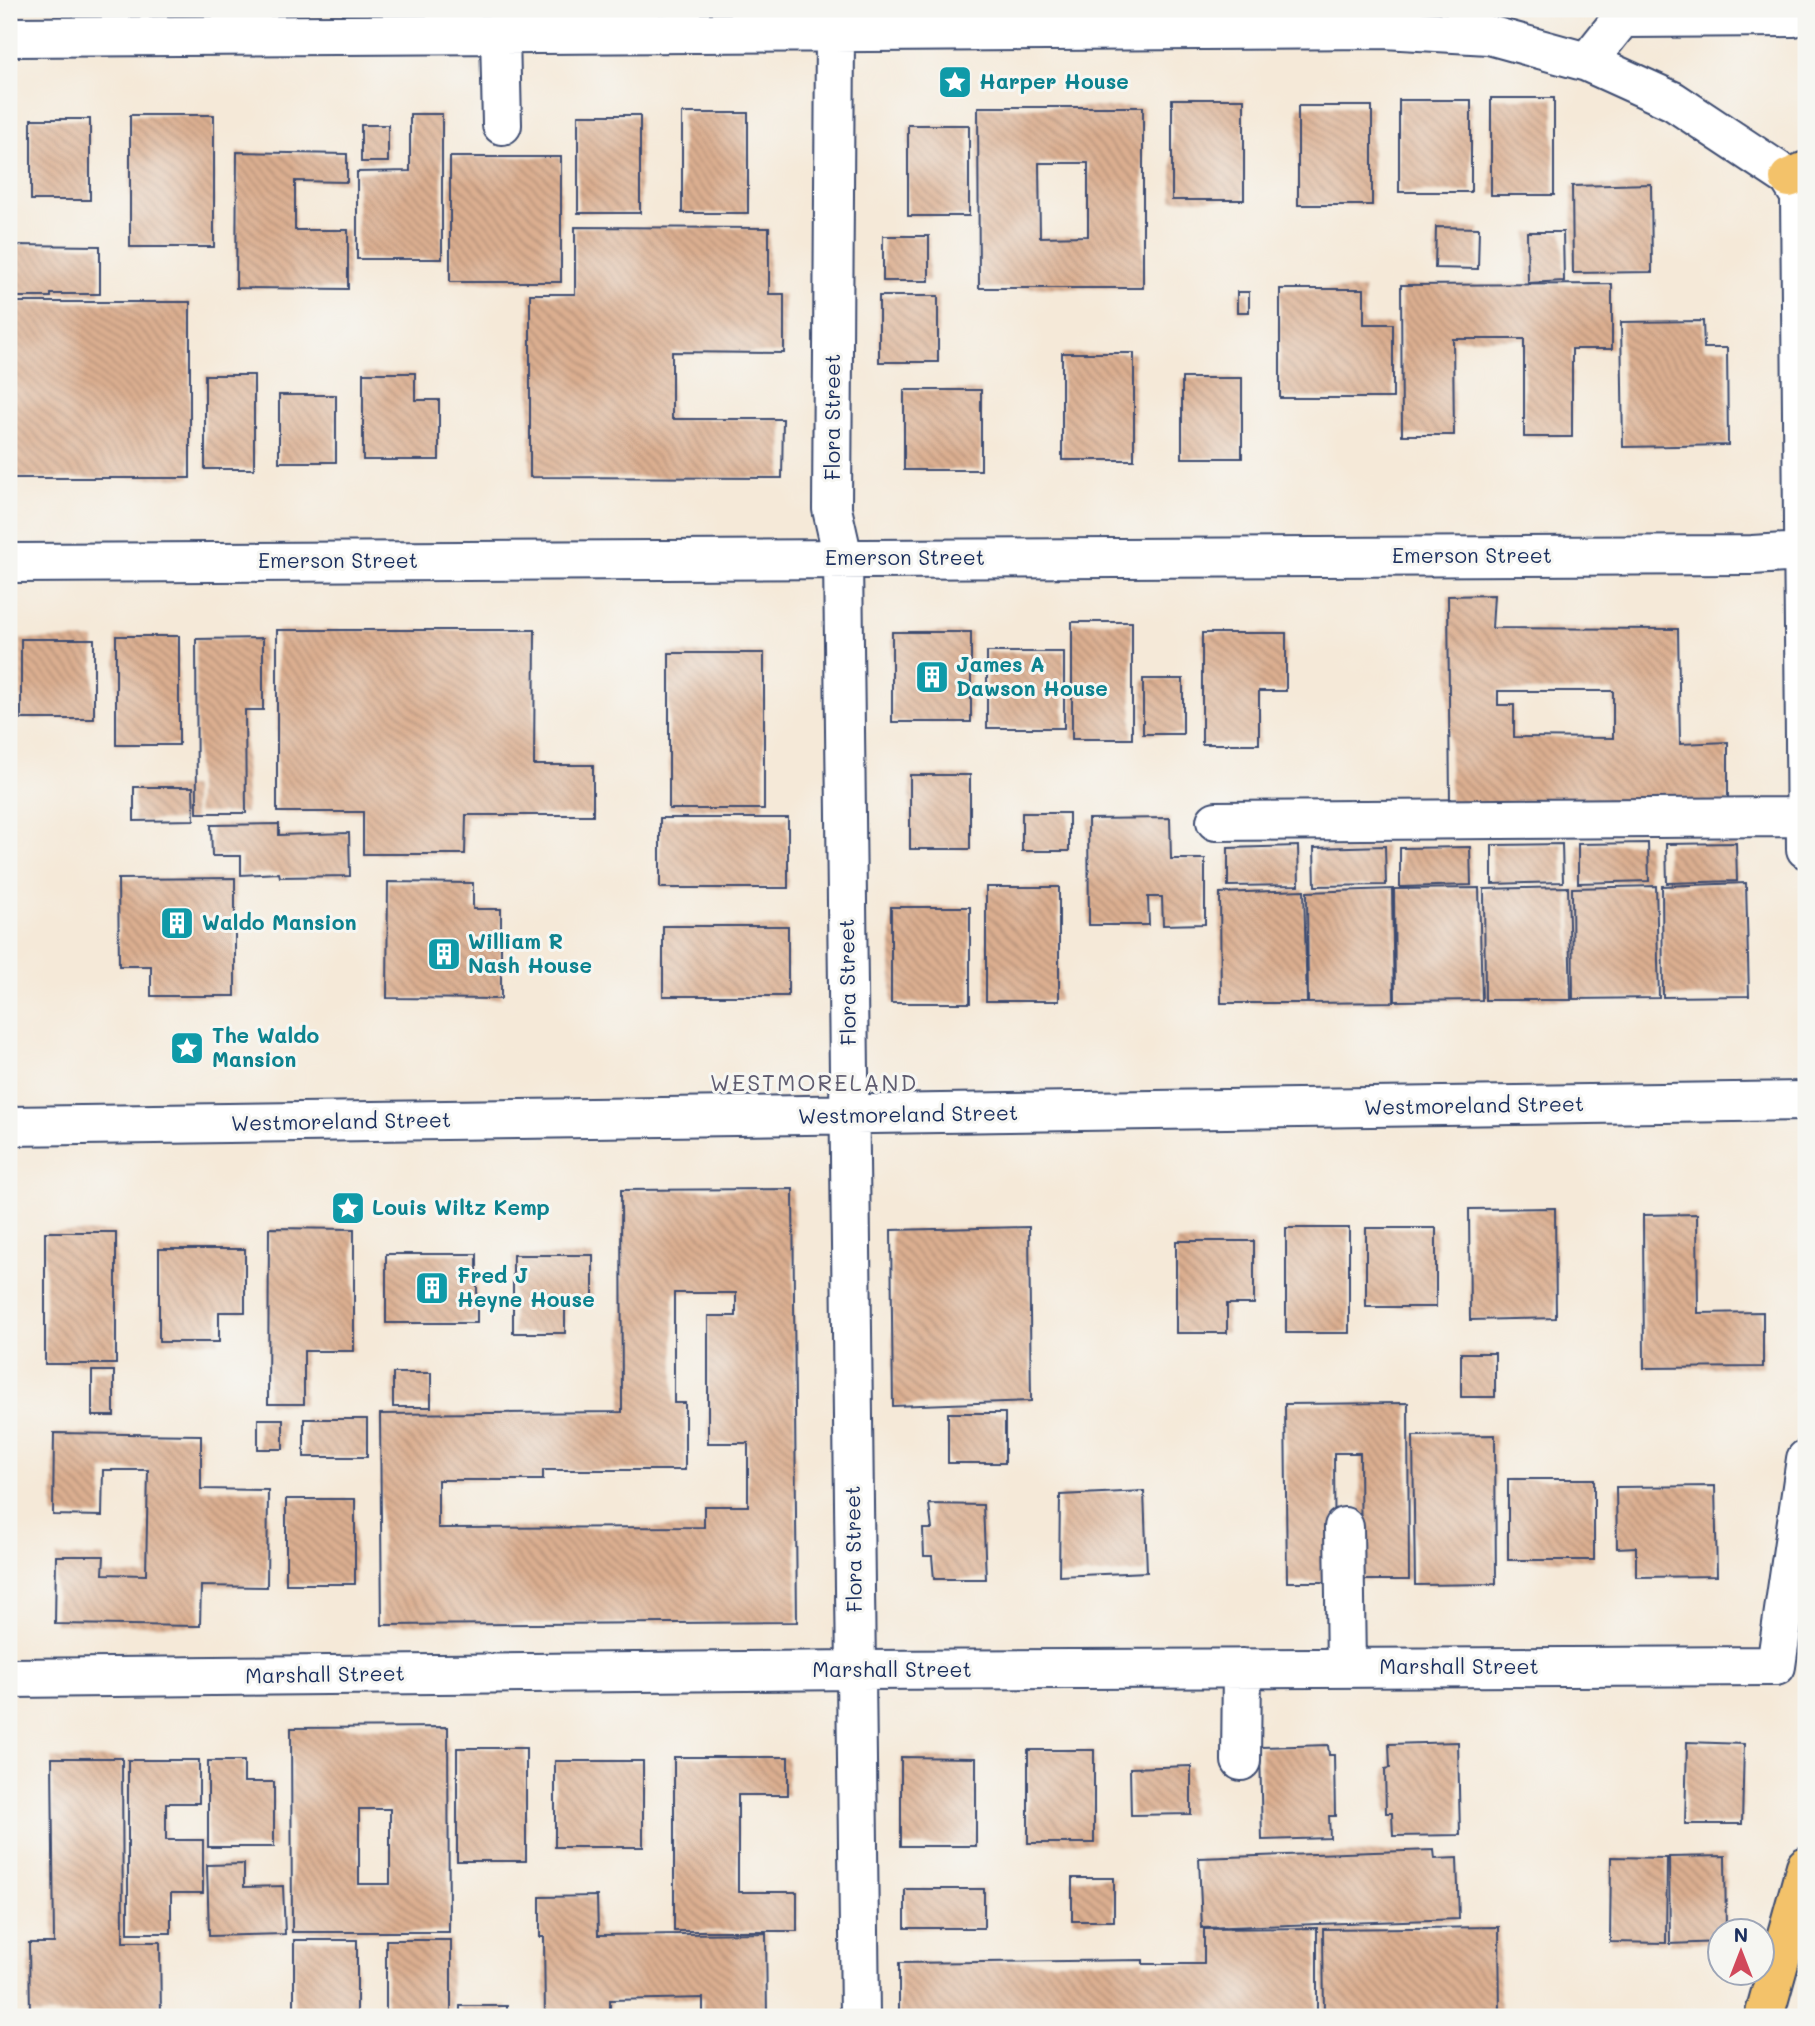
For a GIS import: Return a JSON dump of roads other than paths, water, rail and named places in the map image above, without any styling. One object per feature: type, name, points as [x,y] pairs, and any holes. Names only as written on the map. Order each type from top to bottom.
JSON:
[{"type":"highway","points":[[1764,2017],[1806,1866]]},
{"type":"street","points":[[1587,62],[1622,18],[1794,17]]},
{"type":"street","points":[[9,37],[1384,29],[1489,35],[1587,62],[1673,101],[1797,175],[1800,196],[1806,849]]},
{"type":"street","name":"Flora Street","points":[[835,33],[832,509],[844,558],[860,2017]]},
{"type":"street","points":[[500,34],[502,125]]},
{"type":"street","name":"Emerson Street","points":[[9,563],[1752,555],[1802,552]]},
{"type":"street","points":[[1216,821],[1806,817]]},
{"type":"street","name":"Westmoreland Street","points":[[9,1126],[1806,1101]]},
{"type":"street","name":"Marshall Street","points":[[9,1678],[856,1670],[1776,1666],[1806,1459]]},
{"type":"street","points":[[1345,1527],[1346,1667]]},
{"type":"street","points":[[1241,1761],[1242,1668]]},
{"type":"place","name":"Harper House","points":[[955,82]]},
{"type":"place","name":"James A Dawson House","points":[[932,677]]},
{"type":"place","name":"Waldo Mansion","points":[[177,923]]},
{"type":"place","name":"William R Nash House","points":[[444,954]]},
{"type":"place","name":"The Waldo Mansion","points":[[187,1048]]},
{"type":"place","name":"Louis Wiltz Kemp","points":[[348,1208]]},
{"type":"place","name":"Fred J Heyne House","points":[[432,1288]]},
{"type":"district","name":"WESTMORELAND","points":[[814,1083]]}]
